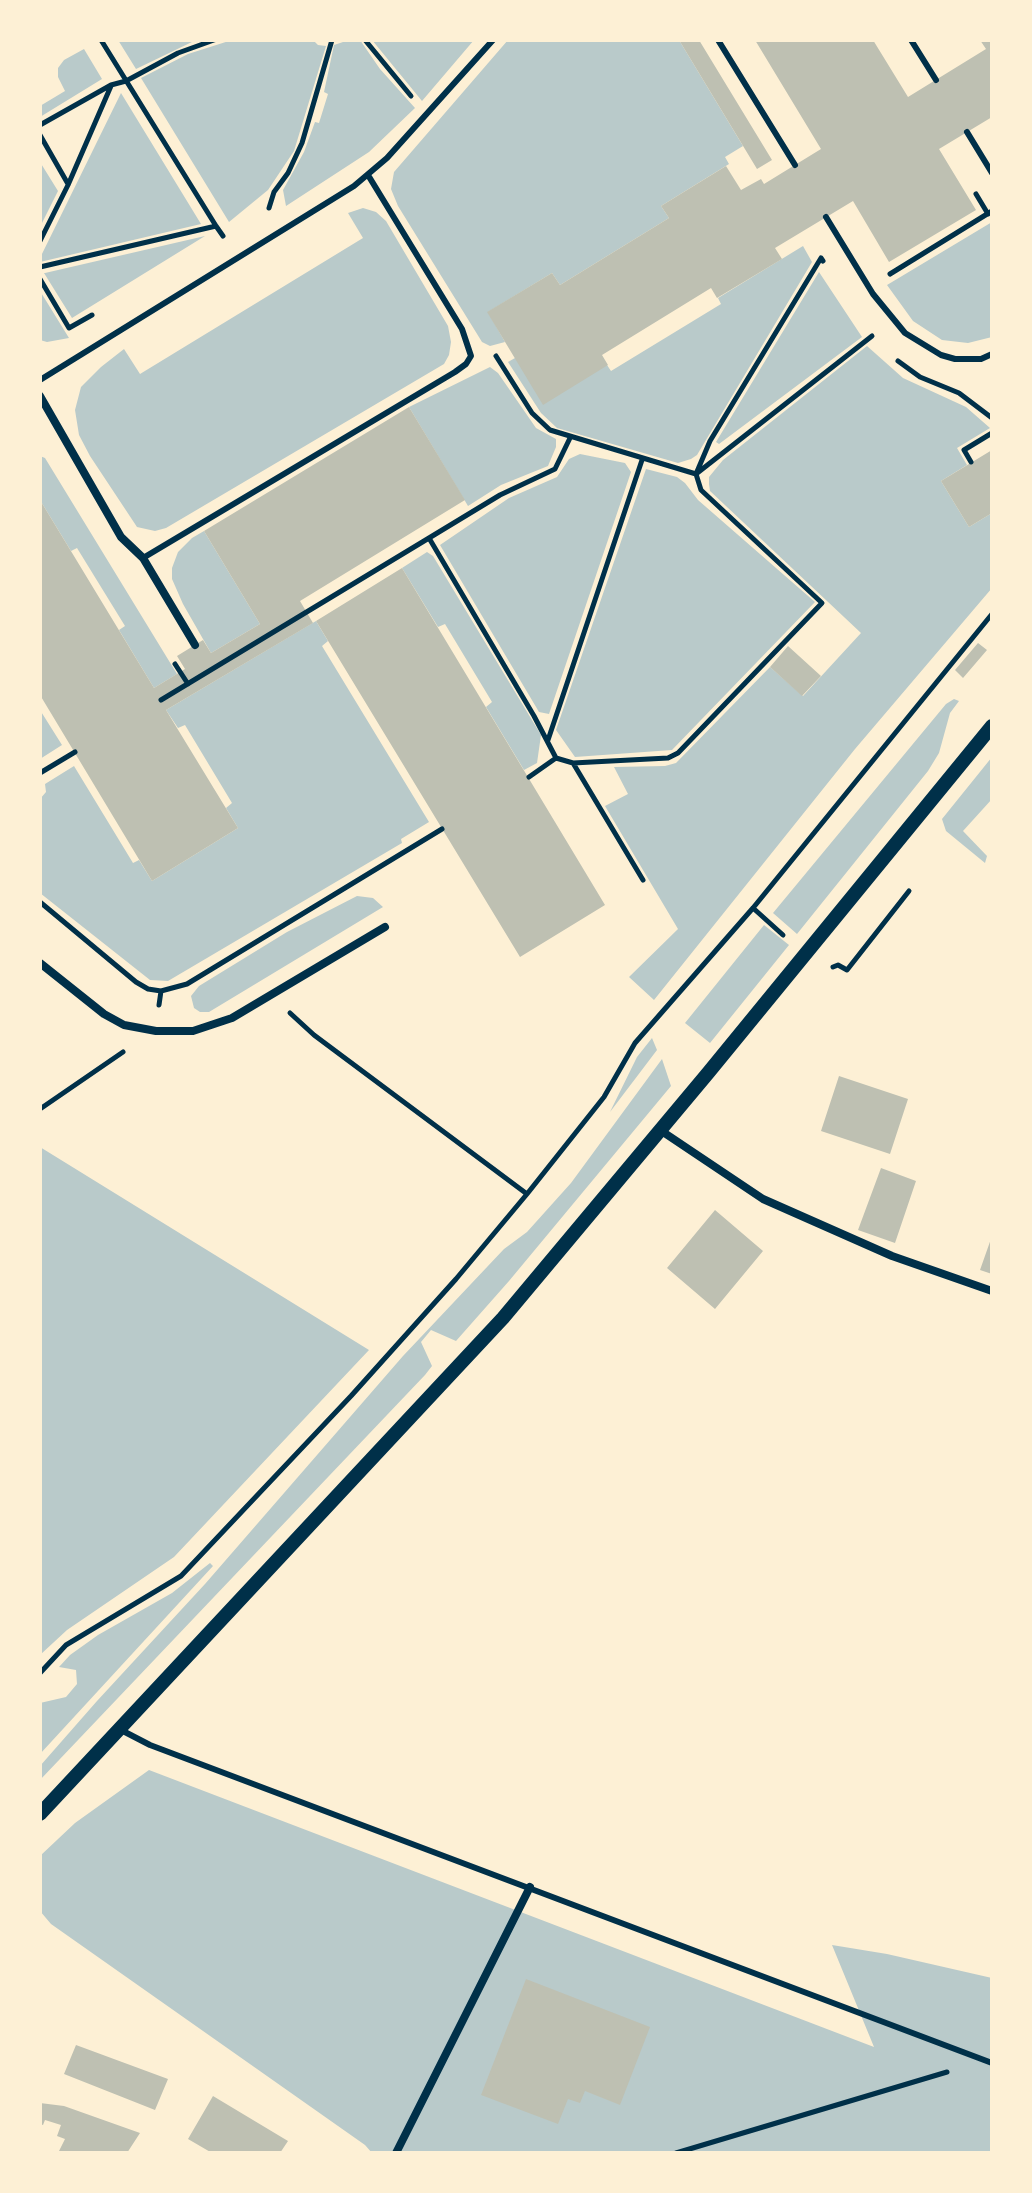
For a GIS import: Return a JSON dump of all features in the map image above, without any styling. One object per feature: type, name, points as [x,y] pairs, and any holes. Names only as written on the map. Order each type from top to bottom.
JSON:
[{"type":"street","points":[[40,396],[121,537],[143,558],[195,645]]},
{"type":"street","points":[[40,1814],[503,1318],[992,726]]},
{"type":"street","points":[[40,963],[104,1014],[124,1025],[156,1031],[193,1031],[232,1018],[385,927]]},
{"type":"street","points":[[660,1130],[763,1199],[892,1256],[992,1291]]},
{"type":"street","points":[[396,2153],[530,1887]]},
{"type":"lane","points":[[40,380],[336,198],[368,175],[428,114],[493,40]]},
{"type":"lane","points":[[718,40],[795,165]]},
{"type":"lane","points":[[911,40],[936,80]]},
{"type":"lane","points":[[967,132],[992,173]]},
{"type":"lane","points":[[143,558],[366,422],[455,372],[471,356],[462,329],[368,175]]},
{"type":"lane","points":[[826,217],[873,294],[905,333],[928,348],[955,359],[981,359],[992,354]]},
{"type":"lane","points":[[120,1729],[150,1745],[989,2062]]},
{"type":"path","points":[[101,40],[222,237],[233,230]]},
{"type":"path","points":[[40,125],[111,85],[126,81],[178,53],[214,40]]},
{"type":"path","points":[[257,216],[269,209],[274,192],[288,173],[302,143],[332,40]]},
{"type":"path","points":[[365,40],[428,114]]},
{"type":"path","points":[[40,241],[111,85]]},
{"type":"path","points":[[40,135],[68,185]]},
{"type":"path","points":[[887,276],[992,211]]},
{"type":"path","points":[[40,267],[216,226]]},
{"type":"path","points":[[932,236],[938,244]]},
{"type":"path","points":[[429,538],[556,758],[573,763],[668,758],[678,753],[822,603],[701,490],[696,474],[710,441],[816,268]]},
{"type":"path","points":[[40,279],[69,328],[95,313]]},
{"type":"path","points":[[696,474],[872,336]]},
{"type":"path","points":[[471,356],[496,356],[538,421],[550,430],[696,474]]},
{"type":"path","points":[[971,462],[964,450],[992,433]]},
{"type":"path","points":[[161,700],[500,495],[555,469],[570,438]]},
{"type":"path","points":[[548,741],[642,460]]},
{"type":"path","points":[[40,1673],[66,1645],[181,1576],[351,1396],[527,1194],[604,1097],[635,1043],[753,908],[992,614]]},
{"type":"path","points":[[182,674],[188,684]]},
{"type":"path","points":[[40,773],[75,752]]},
{"type":"path","points":[[529,777],[556,758]]},
{"type":"path","points":[[573,763],[643,880]]},
{"type":"path","points":[[40,902],[136,982],[148,989],[161,991],[187,984],[442,829]]},
{"type":"path","points":[[825,970],[838,965],[847,970],[909,891]]},
{"type":"path","points":[[753,908],[790,941]]},
{"type":"path","points":[[40,1109],[156,1031],[161,991]]},
{"type":"path","points":[[271,995],[314,1035],[527,1194]]},
{"type":"path","points":[[676,2153],[989,2062]]},
{"type":"shaded area","points":[[118,40],[193,40],[194,41],[136,69]]},
{"type":"shaded area","points":[[232,40],[313,40],[318,45],[326,46],[294,151],[268,190],[229,222],[141,78],[188,54]]},
{"type":"shaded area","points":[[360,40],[380,69],[415,108],[369,152],[286,206],[283,190],[304,152],[315,122],[319,123],[328,94],[324,92],[334,45]]},
{"type":"shaded area","points":[[372,40],[474,40],[422,101]]},
{"type":"shaded area","points":[[508,40],[679,40],[743,146],[725,157],[729,164],[661,206],[669,218],[560,285],[552,273],[488,312],[505,342],[490,346],[482,342],[398,206],[391,189],[394,172]]},
{"type":"shaded area","points":[[84,49],[102,79],[40,117],[40,106],[65,91],[58,77],[58,68],[64,60]]},
{"type":"shaded area","points":[[121,93],[201,224],[40,262],[40,258]]},
{"type":"shaded area","points":[[40,162],[58,191],[40,227]]},
{"type":"shaded area","points":[[363,208],[376,212],[386,221],[448,326],[451,342],[444,364],[166,528],[155,531],[137,527],[79,435],[75,410],[81,387],[124,349],[140,374],[363,238],[348,213]]},
{"type":"shaded area","points":[[992,222],[992,337],[968,343],[942,340],[913,321],[887,285]]},
{"type":"shaded area","points":[[205,236],[72,318],[44,273],[45,273]]},
{"type":"shaded area","points":[[803,246],[812,262],[697,455],[691,459],[678,463],[557,428],[541,413],[508,362],[515,358],[607,365],[611,371],[721,304],[718,298]]},
{"type":"shaded area","points":[[819,272],[862,337],[719,444],[716,442]]},
{"type":"shaded area","points":[[40,291],[69,338],[47,342],[40,340]]},
{"type":"shaded area","points":[[867,346],[903,378],[966,407],[990,428],[957,448],[967,465],[941,481],[969,527],[992,513],[992,588],[855,749],[654,1000],[629,977],[678,929],[605,806],[628,794],[614,767],[676,763],[770,667],[803,696],[861,633],[710,491],[709,477],[723,460]]},
{"type":"shaded area","points":[[490,367],[498,373],[536,428],[556,439],[556,447],[548,466],[501,485],[468,506],[409,407]]},
{"type":"shaded area","points":[[580,454],[625,463],[631,472],[549,714],[539,712],[440,545],[509,498],[557,477],[569,459]]},
{"type":"shaded area","points":[[40,456],[45,458],[177,674],[154,688],[119,630],[125,626],[77,548],[71,551],[40,500]]},
{"type":"shaded area","points":[[646,469],[677,477],[685,483],[698,500],[815,602],[672,750],[575,757],[556,730]]},
{"type":"shaded area","points":[[204,531],[260,624],[211,653],[172,579],[178,552]]},
{"type":"shaded area","points":[[427,552],[433,556],[541,735],[537,763],[524,770],[486,707],[492,702],[445,624],[438,627],[402,568]]},
{"type":"shaded area","points":[[316,621],[328,641],[322,646],[429,822],[401,839],[402,843],[168,981],[150,980],[40,893],[40,799],[46,792],[45,784],[74,766],[133,863],[139,860],[152,881],[238,828],[226,808],[232,803],[185,725],[178,728],[166,710]]},
{"type":"shaded area","points":[[954,699],[959,701],[950,713],[939,753],[928,771],[797,934],[773,913],[946,704]]},
{"type":"shaded area","points":[[40,710],[62,745],[40,759]]},
{"type":"shaded area","points":[[992,757],[992,799],[963,831],[987,856],[985,863],[946,831],[942,819]]},
{"type":"shaded area","points":[[357,896],[373,898],[383,907],[209,1012],[194,1008],[191,996],[199,986],[287,932]]},
{"type":"shaded area","points":[[764,925],[789,945],[710,1043],[685,1023]]},
{"type":"shaded area","points":[[652,1038],[657,1050],[610,1112],[637,1057]]},
{"type":"shaded area","points":[[662,1059],[671,1086],[509,1281],[456,1341],[431,1330],[421,1342],[432,1366],[425,1375],[40,1780],[40,1766],[205,1584],[403,1356],[504,1249],[527,1232],[571,1183]]},
{"type":"shaded area","points":[[40,1147],[369,1350],[174,1557],[67,1630],[40,1655]]},
{"type":"shaded area","points":[[210,1563],[213,1566],[40,1754],[40,1703],[66,1697],[77,1684],[76,1670],[59,1667],[98,1635],[172,1593]]},
{"type":"shaded area","points":[[149,1770],[874,2047],[832,1945],[992,1978],[992,2153],[372,2153],[365,2145],[51,1924],[40,1911],[40,1856],[75,1823]]},
{"type":"building","points":[[679,40],[699,40],[772,160],[757,169]]},
{"type":"building","points":[[755,40],[873,40],[908,97],[986,49],[980,40],[992,40],[992,117],[939,149],[976,210],[889,262],[853,201],[775,248],[782,259],[717,298],[711,288],[602,355],[608,365],[543,405],[487,312],[552,273],[560,285],[669,218],[661,206],[726,166],[741,190],[761,179],[764,184],[821,149]]},
{"type":"building","points":[[409,407],[465,500],[300,601],[313,623],[166,710],[238,828],[152,881],[40,695],[40,500],[154,688],[185,669],[177,656],[203,640],[211,653],[260,624],[204,531]]},
{"type":"building","points":[[992,450],[992,513],[969,527],[941,481]]},
{"type":"building","points":[[402,568],[605,905],[520,957],[316,621]]},
{"type":"building","points":[[978,643],[987,650],[963,678],[955,670]]},
{"type":"building","points":[[788,646],[821,676],[802,696],[770,667]]},
{"type":"building","points":[[839,1076],[908,1099],[890,1154],[821,1131]]},
{"type":"building","points":[[881,1168],[916,1181],[895,1243],[858,1230]]},
{"type":"building","points":[[715,1210],[763,1251],[715,1309],[667,1268]]},
{"type":"building","points":[[992,1236],[992,1274],[980,1270]]},
{"type":"building","points":[[526,1979],[650,2027],[620,2105],[585,2091],[580,2103],[568,2099],[558,2124],[481,2095]]},
{"type":"building","points":[[76,2045],[168,2079],[155,2110],[64,2074]]},
{"type":"building","points":[[213,2096],[288,2141],[280,2153],[212,2153],[188,2139]]},
{"type":"building","points":[[40,2103],[64,2106],[140,2133],[127,2153],[58,2153],[65,2139],[57,2136],[61,2125],[45,2120],[43,2125],[40,2124]]}]
